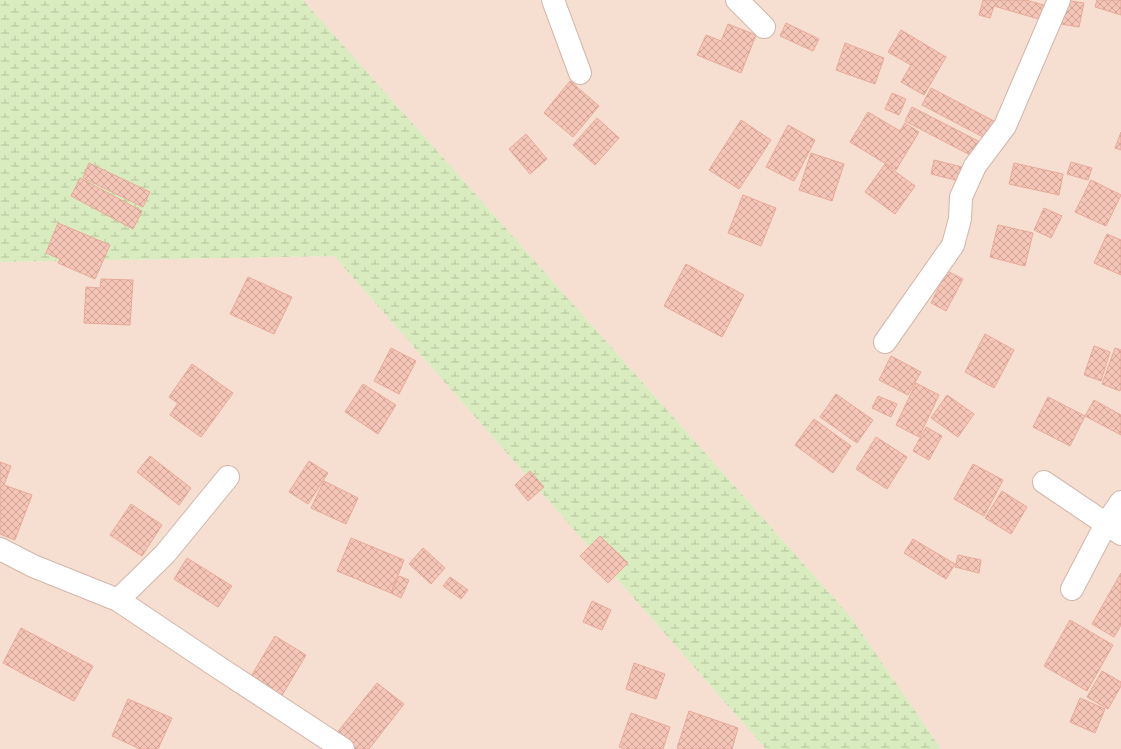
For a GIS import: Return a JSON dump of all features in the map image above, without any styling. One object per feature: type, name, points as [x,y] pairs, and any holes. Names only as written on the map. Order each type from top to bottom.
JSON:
[{"type":"street","points":[[553,0],[580,73]]},
{"type":"street","points":[[737,0],[764,27]]},
{"type":"street","points":[[885,342],[953,245],[960,219],[961,197],[976,166],[1005,126],[1059,0]]},
{"type":"street","points":[[118,600],[165,554],[228,477]]},
{"type":"street","points":[[1044,482],[1113,529]]},
{"type":"street","points":[[1072,589],[1113,529],[1121,502]]},
{"type":"street","points":[[0,549],[33,566],[118,600],[343,749]]},
{"type":"shaded area","points":[[303,0],[1121,0],[1121,749],[941,749],[850,616]]},
{"type":"shaded area","points":[[334,256],[766,749],[0,749],[0,262]]},
{"type":"green space","points":[[0,0],[303,0],[850,616],[941,749],[766,749],[334,256],[0,262]]},
{"type":"building","points":[[983,0],[1026,0],[1047,6],[1042,20],[994,6],[990,18],[979,15]]},
{"type":"building","points":[[1065,0],[1084,3],[1079,27],[1061,24]]},
{"type":"building","points":[[1097,0],[1121,0],[1121,15],[1095,7]]},
{"type":"building","points":[[786,23],[819,39],[813,51],[780,36]]},
{"type":"building","points":[[728,24],[756,35],[741,73],[697,55],[706,35],[721,41]]},
{"type":"building","points":[[901,30],[946,57],[924,95],[901,82],[911,65],[888,52]]},
{"type":"building","points":[[845,43],[884,58],[875,84],[836,70]]},
{"type":"building","points":[[570,81],[599,106],[573,137],[544,113]]},
{"type":"building","points":[[931,88],[994,121],[985,138],[922,105]]},
{"type":"building","points":[[892,93],[906,99],[899,115],[885,109]]},
{"type":"building","points":[[912,107],[982,143],[974,157],[905,121]]},
{"type":"building","points":[[868,112],[900,131],[905,123],[919,132],[896,170],[850,142]]},
{"type":"building","points":[[597,118],[619,138],[595,165],[573,145]]},
{"type":"building","points":[[741,120],[771,140],[739,189],[709,170]]},
{"type":"building","points":[[788,125],[815,140],[794,181],[766,167]]},
{"type":"building","points":[[1121,132],[1121,150],[1115,148]]},
{"type":"building","points":[[526,134],[547,159],[530,174],[509,149]]},
{"type":"building","points":[[811,153],[844,164],[832,201],[799,190]]},
{"type":"building","points":[[934,160],[962,167],[959,181],[931,174]]},
{"type":"building","points":[[1071,162],[1092,168],[1088,180],[1067,174]]},
{"type":"building","points":[[89,163],[150,192],[143,207],[83,178]]},
{"type":"building","points":[[1014,163],[1063,174],[1059,195],[1009,184]]},
{"type":"building","points":[[885,164],[915,186],[895,214],[865,192]]},
{"type":"building","points":[[80,178],[142,211],[133,229],[71,196]]},
{"type":"building","points":[[1091,180],[1121,195],[1106,226],[1075,212]]},
{"type":"building","points":[[743,195],[776,208],[761,246],[728,233]]},
{"type":"building","points":[[1044,208],[1062,216],[1051,238],[1034,230]]},
{"type":"building","points":[[58,223],[110,245],[95,279],[58,263],[60,259],[46,253]]},
{"type":"building","points":[[998,225],[1033,233],[1025,266],[990,257]]},
{"type":"building","points":[[1107,234],[1121,240],[1121,275],[1094,263]]},
{"type":"building","points":[[686,264],[744,295],[722,337],[664,306]]},
{"type":"building","points":[[947,271],[963,279],[946,311],[931,303]]},
{"type":"building","points":[[248,277],[292,297],[274,334],[230,314]]},
{"type":"building","points":[[101,279],[133,280],[130,325],[84,323],[86,287],[100,288]]},
{"type":"building","points":[[985,334],[1014,350],[994,388],[965,372]]},
{"type":"building","points":[[1094,346],[1110,352],[1101,381],[1084,375]]},
{"type":"building","points":[[391,348],[416,361],[399,394],[374,381]]},
{"type":"building","points":[[1115,348],[1121,350],[1120,391],[1102,384]]},
{"type":"building","points":[[891,356],[921,372],[908,395],[879,380]]},
{"type":"building","points":[[192,364],[233,393],[201,437],[170,415],[178,403],[169,397]]},
{"type":"building","points":[[916,383],[939,395],[919,437],[896,425]]},
{"type":"building","points":[[363,384],[396,405],[378,434],[345,412]]},
{"type":"building","points":[[836,394],[873,420],[857,443],[820,417]]},
{"type":"building","points":[[947,395],[974,414],[958,437],[931,418]]},
{"type":"building","points":[[878,396],[897,404],[891,417],[872,408]]},
{"type":"building","points":[[1048,397],[1085,416],[1070,446],[1033,427]]},
{"type":"building","points":[[1094,400],[1121,415],[1121,435],[1085,416]]},
{"type":"building","points":[[814,419],[851,446],[833,473],[795,445]]},
{"type":"building","points":[[926,427],[942,436],[929,460],[913,451]]},
{"type":"building","points":[[876,437],[907,457],[887,489],[856,469]]},
{"type":"building","points":[[150,456],[191,488],[179,505],[137,472]]},
{"type":"building","points":[[309,461],[328,473],[308,504],[289,492]]},
{"type":"building","points":[[0,462],[11,466],[4,485],[32,495],[15,540],[0,534]]},
{"type":"building","points":[[973,464],[1003,480],[984,516],[954,499]]},
{"type":"building","points":[[530,471],[544,487],[528,501],[515,485]]},
{"type":"building","points":[[324,481],[358,498],[346,524],[311,508]]},
{"type":"building","points":[[1002,491],[1027,507],[1011,534],[985,518]]},
{"type":"building","points":[[131,504],[162,525],[142,556],[110,535]]},
{"type":"building","points":[[600,536],[628,563],[608,583],[580,556]]},
{"type":"building","points":[[351,538],[404,560],[391,593],[337,571]]},
{"type":"building","points":[[913,539],[955,564],[946,579],[904,553]]},
{"type":"building","points":[[423,548],[445,568],[431,584],[409,564]]},
{"type":"building","points":[[958,555],[981,560],[979,573],[955,567]]},
{"type":"building","points":[[187,558],[232,586],[218,607],[174,579]]},
{"type":"building","points":[[1121,573],[1121,625],[1114,637],[1092,624]]},
{"type":"building","points":[[399,576],[409,580],[401,598],[391,593]]},
{"type":"building","points":[[450,577],[468,590],[461,599],[443,586]]},
{"type":"building","points":[[592,601],[611,610],[602,630],[583,622]]},
{"type":"building","points":[[1070,620],[1113,645],[1087,691],[1044,666]]},
{"type":"building","points":[[21,628],[93,666],[74,701],[3,663]]},
{"type":"building","points":[[275,636],[306,655],[281,697],[250,678]]},
{"type":"building","points":[[634,663],[665,674],[656,699],[626,689]]},
{"type":"building","points":[[1102,671],[1121,682],[1121,686],[1108,709],[1087,697]]},
{"type":"building","points":[[377,683],[404,704],[369,749],[355,749],[336,734]]},
{"type":"building","points":[[1080,698],[1105,709],[1095,733],[1070,722]]},
{"type":"building","points":[[128,699],[172,718],[158,749],[140,749],[112,736]]},
{"type":"building","points":[[689,711],[738,728],[732,749],[677,748]]},
{"type":"building","points":[[631,713],[670,727],[663,749],[625,749],[619,747]]}]
